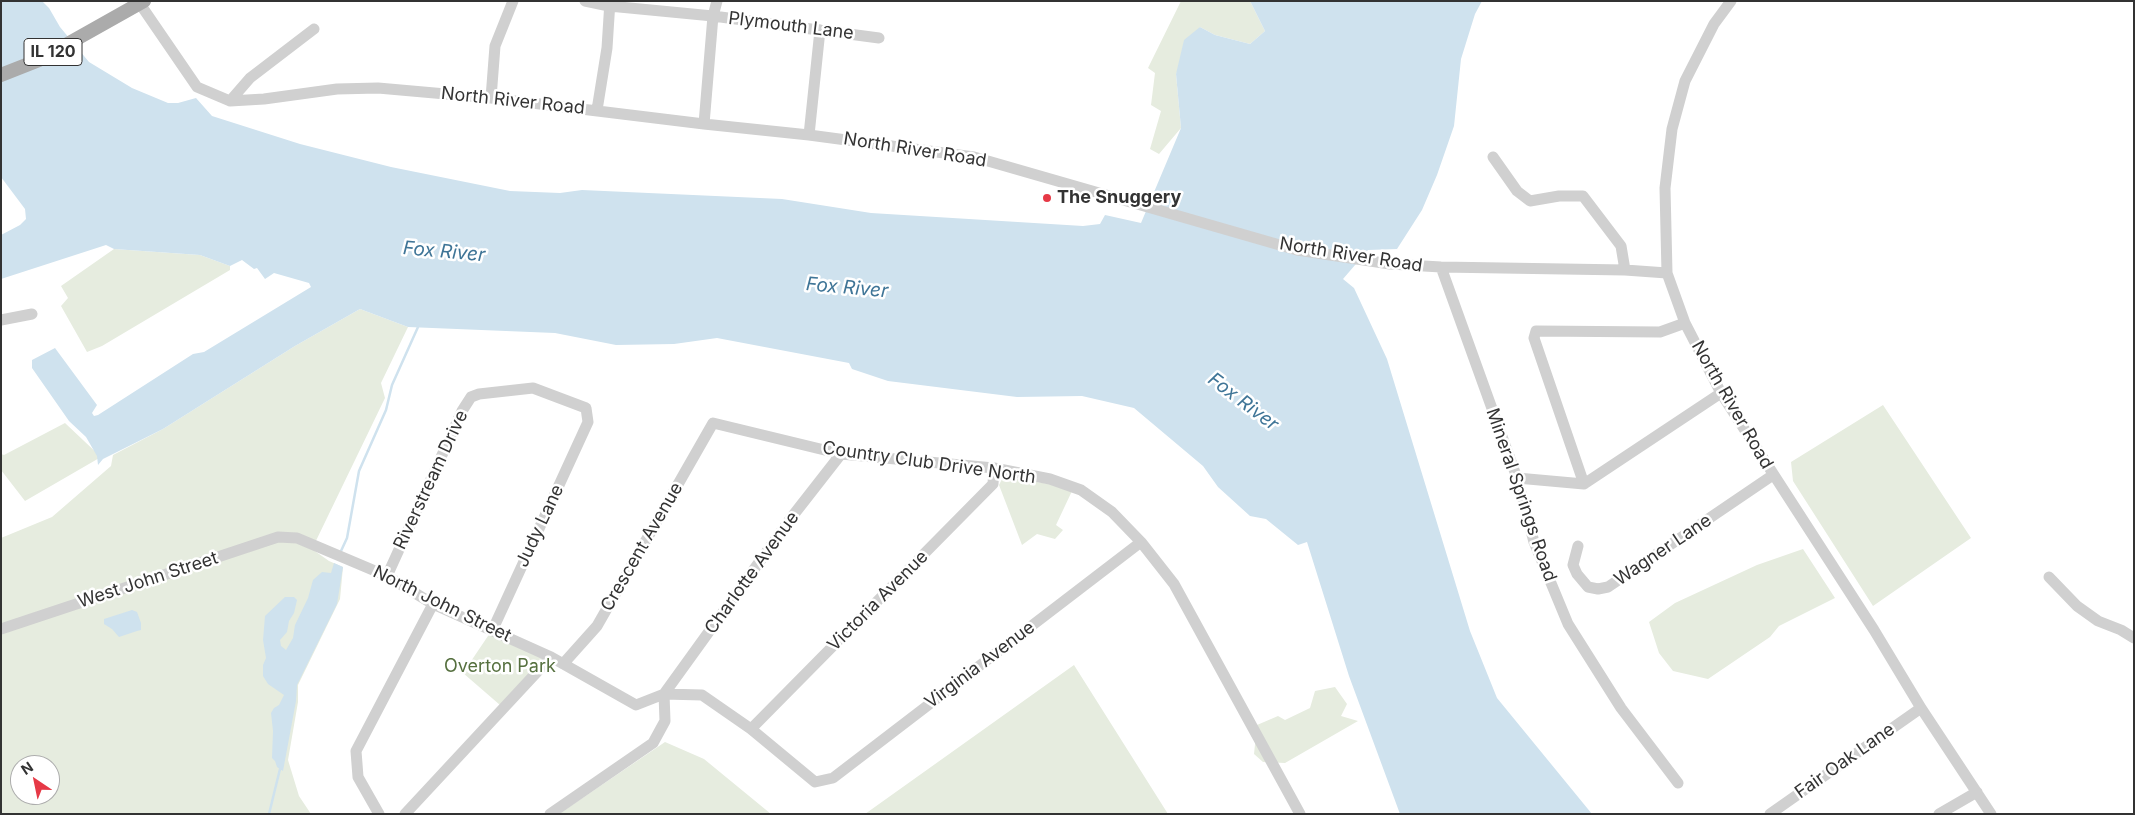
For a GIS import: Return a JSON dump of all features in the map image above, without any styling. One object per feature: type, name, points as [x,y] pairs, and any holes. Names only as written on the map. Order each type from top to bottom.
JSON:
[{"type":"main road","name":"IL 120","points":[[1,75],[39,60],[141,2]]},
{"type":"street","points":[[491,98],[495,46],[512,1]]},
{"type":"street","name":"Plymouth Lane","points":[[585,1],[879,38]]},
{"type":"street","points":[[704,124],[713,16],[717,1]]},
{"type":"street","points":[[1667,273],[1664,188],[1672,128],[1686,81],[1714,24],[1731,1]]},
{"type":"street","name":"North River Road","points":[[141,2],[198,87],[230,101],[264,99],[336,89],[378,88],[491,98],[809,135],[974,157],[1297,250],[1390,264],[1441,268],[1625,270],[1667,273],[1685,323],[1721,394],[1921,708],[1991,814]]},
{"type":"street","points":[[597,110],[607,48],[609,4]]},
{"type":"street","points":[[230,101],[250,78],[314,29]]},
{"type":"street","points":[[809,135],[820,30]]},
{"type":"street","points":[[1493,157],[1517,191],[1530,201],[1559,196],[1583,196],[1622,246],[1625,270]]},
{"type":"street","name":"Mineral Springs Road","points":[[1441,268],[1517,478],[1534,542],[1568,624],[1621,708],[1678,783]]},
{"type":"street","points":[[1,320],[32,314]]},
{"type":"street","points":[[1584,484],[1534,338],[1536,331],[1660,332],[1685,323]]},
{"type":"street","name":"Riverstream Drive","points":[[387,576],[462,410],[471,397],[480,394],[533,388],[586,408],[588,422]]},
{"type":"street","points":[[1517,478],[1584,484],[1721,394]]},
{"type":"street","name":"Judy Lane","points":[[492,629],[588,422]]},
{"type":"street","name":"Country Club Drive North","points":[[714,423],[841,454],[994,468],[1050,479],[1082,490],[1112,512],[1142,542],[1174,584],[1300,814]]},
{"type":"street","name":"Crescent Avenue","points":[[562,664],[597,626],[714,423]]},
{"type":"street","name":"Charlotte Avenue","points":[[664,694],[791,518],[841,454]]},
{"type":"street","name":"Victoria Avenue","points":[[751,729],[993,484],[994,468]]},
{"type":"street","name":"Wagner Lane","points":[[1578,546],[1572,565],[1577,574],[1588,587],[1598,589],[1608,587],[1773,475]]},
{"type":"street","name":"West John Street","points":[[1,629],[278,537],[297,538]]},
{"type":"street","name":"North John Street","points":[[297,538],[387,576],[433,604],[551,657],[636,705],[664,694],[702,695],[751,729],[815,782]]},
{"type":"street","name":"Virginia Avenue","points":[[815,782],[833,778],[1142,542]]},
{"type":"street","points":[[2049,577],[2077,606],[2098,621],[2134,638]]},
{"type":"street","points":[[379,814],[358,777],[356,751],[433,604]]},
{"type":"street","points":[[405,814],[551,657]]},
{"type":"street","points":[[550,814],[653,743],[665,721],[664,694]]},
{"type":"street","name":"Fair Oak Lane","points":[[1770,814],[1921,708]]},
{"type":"street","points":[[1939,814],[1977,792]]},
{"type":"green space","points":[[1181,1],[1250,1],[1265,31],[1250,44],[1215,35],[1200,27],[1176,74],[1181,128],[1159,154],[1150,149],[1161,111],[1151,105],[1155,73],[1148,68]]},
{"type":"green space","points":[[114,249],[200,255],[230,266],[230,270],[102,346],[87,352],[61,306],[68,298],[61,286]]},
{"type":"green space","points":[[360,309],[408,327],[381,383],[385,398],[312,549],[329,561],[343,567],[340,599],[298,685],[298,702],[288,760],[299,796],[311,814],[1,814],[1,538],[52,517],[111,466],[113,455],[163,429],[295,346]]},
{"type":"green space","points":[[1883,405],[1971,538],[1873,606],[1793,481],[1791,462]]},
{"type":"green space","points":[[65,423],[101,457],[25,501],[1,470],[1,454],[4,455]]},
{"type":"green space","points":[[1012,478],[1049,484],[1072,491],[1056,525],[1063,530],[1055,539],[1037,534],[1022,545],[999,485],[1002,479]]},
{"type":"green space","points":[[1803,549],[1835,598],[1779,626],[1770,637],[1708,679],[1673,671],[1659,653],[1649,622],[1675,603],[1757,565]]},
{"type":"green space","name":"Overton Park","points":[[490,633],[546,658],[500,705],[463,673]]},
{"type":"green space","points":[[1074,665],[1168,814],[865,814]]},
{"type":"green space","points":[[1335,687],[1347,704],[1341,716],[1358,721],[1285,763],[1263,762],[1254,754],[1257,725],[1278,716],[1285,720],[1310,708],[1315,691]]},
{"type":"green space","points":[[665,742],[704,759],[771,814],[559,814]]},
{"type":"water","name":"Fox River","points":[[1,1],[42,1],[49,8],[60,27],[89,62],[132,88],[168,103],[178,103],[196,98],[212,116],[300,144],[391,167],[510,191],[560,193],[582,190],[782,199],[871,213],[1083,226],[1100,224],[1105,215],[1141,223],[1181,128],[1176,74],[1184,40],[1200,27],[1215,35],[1250,44],[1265,31],[1250,1],[1482,1],[1475,14],[1461,59],[1454,126],[1437,175],[1422,210],[1397,249],[1368,250],[1343,279],[1354,288],[1387,359],[1470,631],[1497,698],[1592,814],[1400,814],[1349,676],[1307,542],[1298,545],[1266,519],[1250,516],[1218,487],[1203,466],[1134,408],[1082,396],[1017,397],[888,381],[852,369],[849,363],[717,338],[674,344],[616,345],[555,333],[408,327],[360,309],[295,346],[163,429],[103,459],[98,465],[97,456],[86,437],[69,421],[32,368],[32,360],[55,348],[97,405],[92,413],[94,416],[98,415],[193,354],[204,352],[311,287],[309,283],[274,273],[265,279],[257,268],[254,269],[242,260],[230,266],[200,255],[114,249],[106,245],[1,279],[1,235],[20,225],[26,219],[25,209],[1,177]]},
{"type":"water","points":[[334,563],[343,567],[337,604],[297,685],[296,701],[283,771],[277,767],[272,758],[273,731],[271,713],[279,705],[284,695],[268,684],[263,676],[263,665],[266,658],[263,640],[265,616],[285,597],[294,597],[297,600],[287,632],[280,640],[281,646],[286,650],[293,638],[295,625],[308,598],[313,580],[322,572],[331,573]]},
{"type":"water","points":[[132,610],[137,612],[141,623],[141,630],[119,637],[104,624],[104,619]]},
{"type":"waterway","points":[[341,551],[347,538],[359,471],[386,410],[392,385],[418,327]]},
{"type":"waterway","points":[[269,814],[280,769]]},
{"type":"place","name":"The Snuggery","points":[[1047,198]]}]
